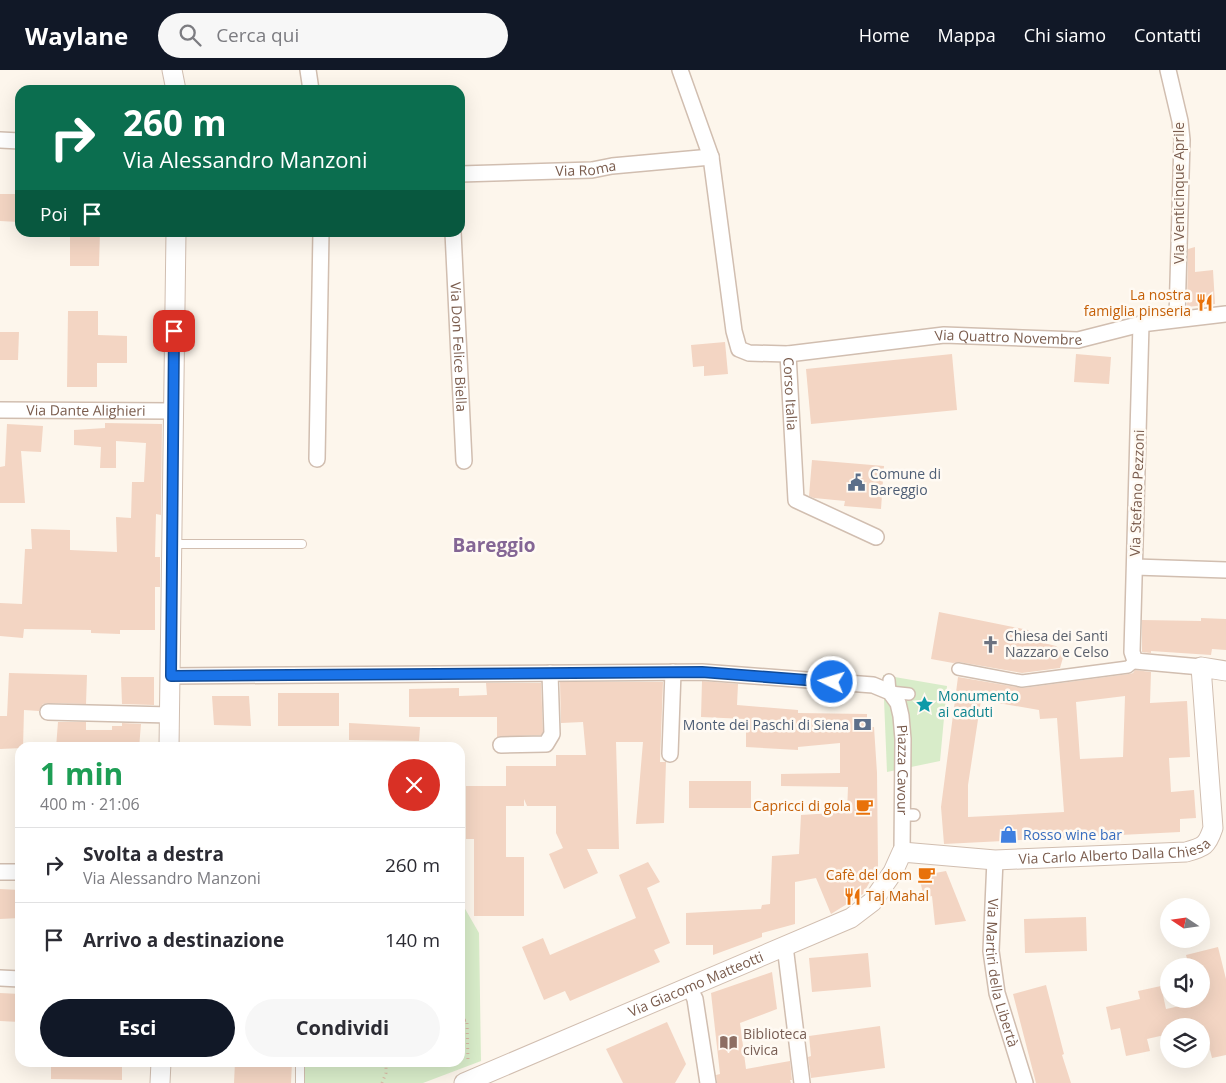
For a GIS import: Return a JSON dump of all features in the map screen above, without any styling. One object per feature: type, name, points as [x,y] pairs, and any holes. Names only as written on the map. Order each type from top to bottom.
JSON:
[{"type":"street","points":[[172,70],[175,85]]},
{"type":"street","points":[[308,70],[310,85]]},
{"type":"street","points":[[680,70],[711,157]]},
{"type":"street","name":"Via Venticinque Aprile","points":[[1168,70],[1180,121],[1182,140],[1177,318]]},
{"type":"street","points":[[0,140],[15,142]]},
{"type":"street","name":"Via Roma","points":[[465,174],[592,170],[612,166],[711,157]]},
{"type":"street","name":"Corso Italia","points":[[711,157],[734,330],[739,349],[749,353],[788,354],[796,500],[876,537]]},
{"type":"street","points":[[169,742],[176,237]]},
{"type":"street","points":[[318,459],[321,237]]},
{"type":"street","name":"Via Don Felice Biella","points":[[453,237],[464,462]]},
{"type":"street","name":"Via Quattro Novembre","points":[[788,354],[944,336],[1078,340],[1141,324],[1177,318],[1226,314]]},
{"type":"street","name":"Via Stefano Pezzoni","points":[[1135,661],[1132,652],[1141,324]]},
{"type":"street","name":"Via Dante Alighieri","points":[[0,410],[173,410]]},
{"type":"street","points":[[1135,567],[1226,570]]},
{"type":"street","points":[[958,669],[1022,681],[1128,667],[1135,661],[1226,671]]},
{"type":"street","name":"Via Carlo Alberto Dalla Chiesa","points":[[902,852],[943,850],[996,860],[1186,852],[1200,848],[1209,841],[1213,828],[1201,668]]},
{"type":"street","points":[[670,754],[673,672]]},
{"type":"street","points":[[171,676],[702,672],[890,686],[909,694]]},
{"type":"street","points":[[502,745],[546,744],[550,740],[552,734],[550,673]]},
{"type":"street","name":"Piazza Cavour","points":[[890,686],[902,716],[908,815],[902,852]]},
{"type":"street","points":[[48,712],[170,715]]},
{"type":"street","name":"Via Giacomo Matteotti","points":[[464,1083],[850,918],[872,902],[893,872],[902,852]]},
{"type":"street","name":"Via Martiri della Libertà","points":[[996,860],[991,951],[997,993],[1025,1083]]},
{"type":"street","points":[[0,872],[15,872]]},
{"type":"street","points":[[785,946],[802,1083]]},
{"type":"street","points":[[0,978],[15,978]]},
{"type":"street","points":[[689,987],[695,999],[708,1083]]},
{"type":"street","points":[[160,1083],[161,1067]]},
{"type":"lane","points":[[172,544],[302,544]]},
{"type":"lane","points":[[300,1067],[300,1083]]},
{"type":"path","points":[[465,1020],[467,1020],[469,1066],[486,1074]]},
{"type":"path","points":[[382,1083],[386,1067]]},
{"type":"green space","points":[[883,675],[947,686],[940,761],[887,772]]},
{"type":"green space","points":[[465,909],[479,933],[481,1061],[423,1083],[305,1083],[305,1067],[465,1067]]},
{"type":"building","points":[[0,194],[15,194],[15,222],[0,221]]},
{"type":"building","points":[[70,237],[100,237],[99,266],[70,266]]},
{"type":"building","points":[[1195,247],[1195,272],[1213,270],[1215,304],[1187,307],[1188,249]]},
{"type":"building","points":[[68,311],[98,311],[98,335],[127,336],[127,363],[97,363],[97,387],[67,387]]},
{"type":"building","points":[[0,332],[19,332],[18,360],[0,360]]},
{"type":"building","points":[[725,342],[728,374],[704,376],[704,366],[693,367],[691,345]]},
{"type":"building","points":[[952,354],[957,410],[811,424],[806,369]]},
{"type":"building","points":[[1076,354],[1111,357],[1109,384],[1074,382]]},
{"type":"building","points":[[105,423],[162,424],[161,515],[156,514],[155,557],[160,557],[160,587],[155,587],[155,630],[120,630],[120,634],[91,633],[91,630],[24,629],[23,638],[0,636],[0,603],[22,604],[25,549],[32,549],[31,529],[70,530],[70,550],[117,552],[116,517],[131,518],[132,482],[144,482],[146,443],[116,441],[116,468],[100,468],[101,447],[74,445],[74,430],[105,428]]},
{"type":"building","points":[[7,424],[43,426],[41,452],[21,451],[25,503],[0,503],[0,467],[5,466]]},
{"type":"building","points":[[812,460],[884,466],[881,509],[844,506],[845,501],[809,496]]},
{"type":"building","name":"Chiesa dei Santi Nazzaro e Celso","points":[[939,612],[1028,630],[1040,642],[1056,646],[1064,654],[1060,668],[1022,673],[931,659]]},
{"type":"building","points":[[1201,618],[1226,619],[1226,650],[1212,649],[1211,655],[1142,652],[1142,620],[1201,621]]},
{"type":"building","points":[[1135,670],[1151,672],[1150,703],[1187,701],[1190,757],[1169,758],[1171,792],[1194,790],[1196,818],[1180,819],[1180,832],[944,844],[941,807],[958,677],[1023,688],[1133,673]],"holes":[[[1125,696],[1123,757],[1080,759],[1076,702]],[[981,700],[1039,710],[1040,719],[1057,718],[1064,812],[968,817],[968,785]]]},
{"type":"building","points":[[9,673],[87,675],[86,704],[48,703],[43,704],[39,711],[24,710],[23,742],[15,742],[15,748],[0,749],[0,716],[7,716]]},
{"type":"building","points":[[121,677],[154,677],[154,705],[122,704]]},
{"type":"building","points":[[702,681],[738,684],[737,705],[798,710],[798,713],[867,714],[867,727],[874,727],[877,773],[878,867],[863,894],[831,914],[816,878],[795,882],[795,924],[762,933],[762,937],[713,955],[713,945],[686,945],[686,913],[761,909],[762,905],[770,904],[772,856],[799,854],[801,815],[847,812],[848,787],[781,786],[781,774],[840,773],[840,743],[798,747],[798,750],[746,747],[746,719],[701,717]]},
{"type":"building","points":[[560,682],[663,682],[660,762],[666,762],[664,823],[636,824],[643,742],[616,742],[619,849],[587,849],[598,873],[564,889],[549,854],[563,848],[556,833],[556,806],[527,806],[524,799],[524,806],[506,806],[506,857],[524,857],[524,916],[474,916],[474,839],[466,839],[466,786],[506,786],[506,766],[556,766],[556,755],[586,755],[583,722],[561,723]]},
{"type":"building","points":[[486,683],[541,683],[543,732],[541,735],[497,737],[497,717],[409,717],[409,689],[459,688],[459,696],[487,695]]},
{"type":"building","points":[[278,693],[339,693],[339,726],[278,726]]},
{"type":"building","points":[[212,696],[249,696],[251,726],[214,725]]},
{"type":"building","points":[[58,722],[86,722],[86,730],[112,730],[112,726],[122,726],[122,723],[141,724],[140,742],[56,742]]},
{"type":"building","points":[[349,723],[420,727],[419,741],[349,740]]},
{"type":"building","points":[[689,781],[751,781],[751,808],[689,808]]},
{"type":"building","points":[[648,862],[660,882],[647,888],[670,943],[654,950],[660,962],[570,1001],[565,991],[544,1000],[522,947],[543,938],[550,955],[636,918],[619,875]]},
{"type":"building","points":[[946,871],[966,921],[935,925],[932,896],[924,898],[919,876]]},
{"type":"building","points":[[0,889],[15,890],[15,918],[0,919]]},
{"type":"building","points":[[1086,917],[1087,951],[1025,953],[1024,919]]},
{"type":"building","points":[[1218,947],[1226,979],[1226,1055],[1212,1058],[1210,1050],[1210,1018],[1160,1018],[1160,1036],[1147,1039],[1150,1051],[1126,1056],[1120,1028],[1111,1030],[1106,1007],[1140,999],[1138,991],[1160,986],[1160,1008],[1210,1008],[1210,958],[1187,958],[1186,955]]},
{"type":"building","points":[[868,953],[871,987],[812,992],[809,958]]},
{"type":"building","name":"Biblioteca civica","points":[[772,972],[777,1009],[740,1023],[746,1069],[790,1061],[791,1083],[717,1083],[716,1075],[720,1074],[711,993]]},
{"type":"building","points":[[1046,985],[1064,1054],[1062,1055],[1071,1083],[1036,1083],[1013,994]]},
{"type":"building","points":[[0,993],[15,994],[15,1022],[0,1021]]},
{"type":"building","points":[[667,1022],[686,1064],[675,1083],[623,1083],[606,1049]]},
{"type":"building","points":[[880,1026],[885,1068],[811,1078],[808,1057],[811,1056],[809,1036]]},
{"type":"building","points":[[51,1067],[122,1067],[122,1080],[51,1079]]},
{"type":"building","points":[[235,1067],[292,1067],[291,1083],[234,1083]]},
{"type":"place","name":"La nostra famiglia pinseria","points":[[1205,303]]},
{"type":"place","name":"Comune di Bareggio","points":[[856,482]]},
{"type":"place","name":"Chiesa dei Santi Nazzaro e Celso","points":[[991,644]]},
{"type":"place","name":"Monumento ai caduti","points":[[924,704]]},
{"type":"place","name":"Monte dei Paschi di Siena","points":[[863,725]]},
{"type":"place","name":"Capricci di gola","points":[[865,806]]},
{"type":"place","name":"Rosso wine bar","points":[[1009,835]]},
{"type":"place","name":"Cafè del dom","points":[[926,875]]},
{"type":"place","name":"Taj Mahal","points":[[852,896]]},
{"type":"place","name":"Biblioteca civica","points":[[729,1042]]},
{"type":"district","name":"Bareggio","points":[[494,545]]},
{"type":"route","points":[[174,331],[171,676],[702,672],[832,682]]}]
